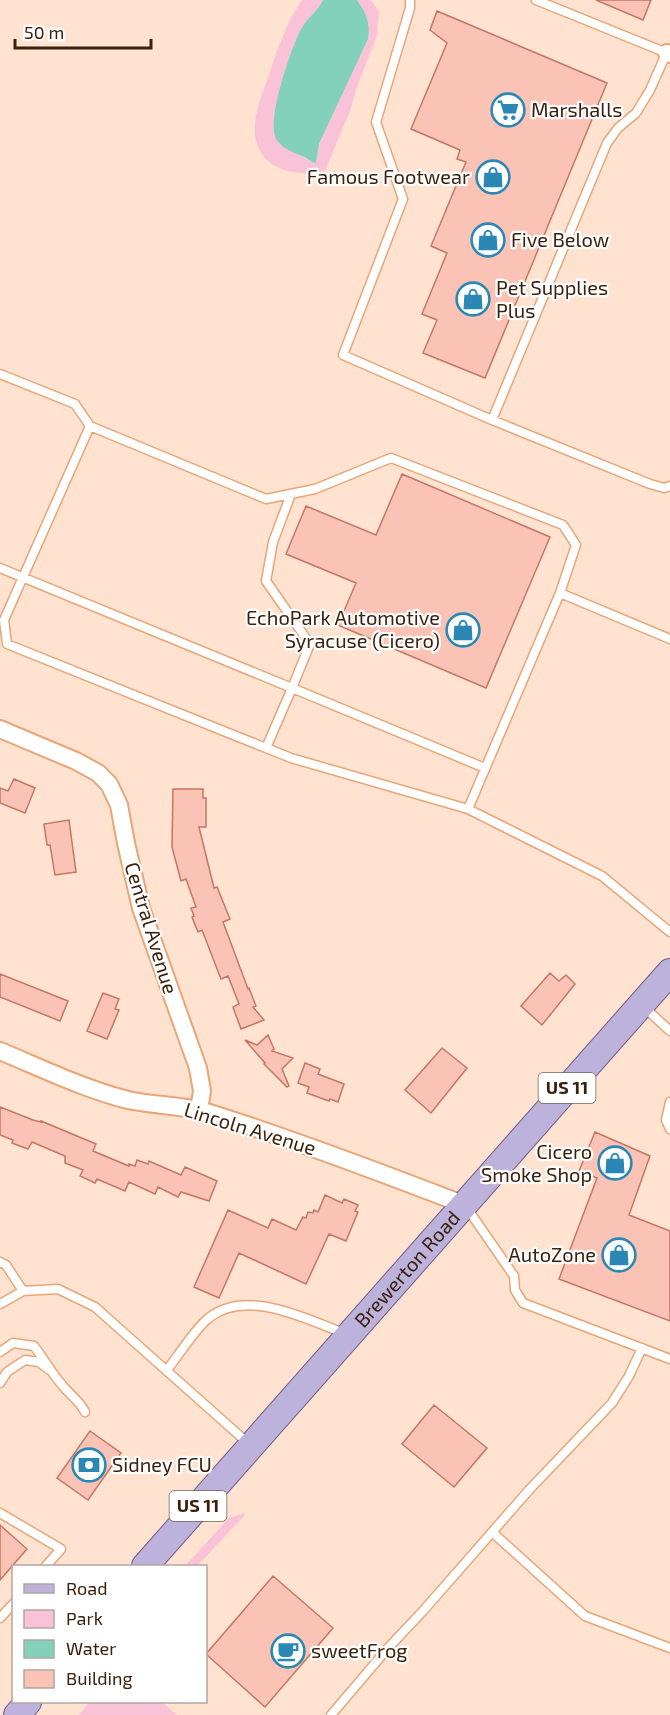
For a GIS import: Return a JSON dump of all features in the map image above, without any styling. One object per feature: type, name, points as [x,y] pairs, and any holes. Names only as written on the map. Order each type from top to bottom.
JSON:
[{"type":"main road","name":"Brewerton Road","points":[[146,1565],[670,972]]},
{"type":"main road","points":[[17,1715],[26,1703]]},
{"type":"street","name":"Central Avenue","points":[[0,729],[76,761],[98,773],[109,784],[119,805],[141,908],[198,1068],[202,1091],[199,1110]]},
{"type":"street","name":"Lincoln Avenue","points":[[0,1051],[124,1099],[199,1110],[353,1162],[465,1205]]},
{"type":"lane","points":[[410,0],[410,8],[376,122],[403,199],[343,355],[492,420],[650,484],[664,488],[670,486]]},
{"type":"lane","points":[[492,420],[607,143],[618,128],[636,113],[669,51],[536,0]]},
{"type":"lane","points":[[0,374],[75,404],[90,426],[266,499],[315,489],[391,458],[425,469],[563,525],[576,544],[560,593],[468,809]]},
{"type":"lane","points":[[90,426],[4,620],[7,644],[291,758],[468,809],[602,876],[670,932]]},
{"type":"lane","points":[[266,748],[310,644],[266,581],[273,542],[291,494]]},
{"type":"lane","points":[[0,568],[485,768]]},
{"type":"lane","points":[[560,593],[670,639]]},
{"type":"lane","points":[[641,1005],[670,1031]]},
{"type":"lane","points":[[670,1102],[666,1120],[670,1130]]},
{"type":"lane","points":[[465,1205],[514,1276],[515,1290],[523,1303],[670,1359]]},
{"type":"lane","points":[[0,1262],[6,1264],[23,1291]]},
{"type":"lane","points":[[0,1304],[23,1291],[58,1289],[95,1306],[251,1446]]},
{"type":"lane","points":[[167,1370],[208,1318],[222,1309],[239,1305],[278,1310],[349,1336]]},
{"type":"lane","points":[[0,1352],[13,1343],[34,1346],[85,1412]]},
{"type":"lane","points":[[331,1715],[529,1490],[612,1403],[629,1376],[642,1348]]},
{"type":"lane","points":[[0,1383],[7,1372],[25,1360],[39,1362],[53,1372]]},
{"type":"lane","points":[[0,1512],[61,1549],[47,1565]]},
{"type":"lane","points":[[492,1532],[585,1616],[670,1648]]},
{"type":"lane","points":[[0,1618],[12,1605]]},
{"type":"green space","points":[[302,0],[323,0],[289,59],[280,87],[297,154],[312,162],[316,162],[319,144],[368,39],[367,18],[357,0],[371,0],[379,12],[377,35],[350,111],[324,173],[291,172],[281,169],[264,157],[255,135],[257,111],[264,87],[283,35]]},
{"type":"green space","points":[[244,1513],[245,1515],[198,1565],[186,1565],[229,1518]]},
{"type":"green space","points":[[88,1703],[163,1703],[177,1715],[79,1715]]},
{"type":"water","points":[[323,0],[357,0],[367,18],[369,33],[319,144],[316,163],[289,150],[277,140],[274,118],[286,68],[301,29]]},
{"type":"building","points":[[596,0],[651,0],[643,20]]},
{"type":"building","points":[[437,11],[607,83],[485,378],[423,353],[437,320],[422,314],[447,253],[431,246],[466,162],[457,159],[460,150],[411,129],[447,43],[430,30]]},
{"type":"building","points":[[402,474],[550,537],[486,688],[338,625],[356,583],[286,554],[306,506],[376,535]]},
{"type":"building","points":[[14,779],[35,788],[25,813],[0,803],[0,788],[8,791]]},
{"type":"building","points":[[173,789],[203,789],[203,798],[206,798],[206,827],[199,827],[214,888],[217,887],[230,919],[223,922],[256,1006],[253,1007],[264,1020],[241,1029],[233,1007],[239,1004],[228,976],[221,979],[202,930],[198,932],[192,917],[194,916],[191,908],[196,907],[186,879],[181,881],[172,847]]},
{"type":"building","points":[[69,820],[76,872],[55,875],[44,824]]},
{"type":"building","points":[[550,973],[559,981],[566,975],[575,984],[542,1025],[521,1006]]},
{"type":"building","points":[[0,974],[68,1001],[60,1021],[0,997]]},
{"type":"building","points":[[103,993],[119,999],[115,1009],[119,1010],[107,1039],[87,1031]]},
{"type":"building","points":[[268,1035],[274,1049],[272,1051],[293,1058],[282,1069],[289,1086],[287,1087],[264,1064],[245,1040],[257,1045]]},
{"type":"building","points":[[442,1048],[467,1068],[431,1113],[405,1090]]},
{"type":"building","points":[[305,1063],[320,1069],[318,1074],[344,1084],[338,1102],[307,1093],[309,1087],[298,1083]]},
{"type":"building","points":[[0,1107],[96,1144],[93,1151],[129,1166],[129,1164],[135,1166],[137,1160],[148,1164],[149,1161],[181,1175],[185,1167],[217,1181],[209,1201],[181,1192],[178,1197],[158,1187],[155,1194],[129,1182],[125,1191],[97,1179],[95,1183],[80,1176],[83,1170],[65,1163],[65,1156],[32,1142],[28,1149],[0,1135]]},
{"type":"building","name":"AutoZone","points":[[595,1132],[650,1156],[629,1215],[670,1231],[670,1321],[559,1279],[597,1178],[579,1171]]},
{"type":"building","points":[[325,1195],[342,1203],[344,1199],[358,1205],[355,1211],[358,1212],[346,1241],[329,1234],[306,1284],[239,1253],[219,1298],[194,1287],[228,1210],[268,1228],[272,1219],[296,1230],[308,1212],[313,1213],[314,1210],[318,1212]]},
{"type":"building","points":[[434,1405],[487,1448],[454,1487],[402,1444]]},
{"type":"building","points":[[90,1431],[121,1453],[88,1500],[57,1478]]},
{"type":"building","points":[[0,1525],[27,1549],[0,1580]]},
{"type":"building","points":[[273,1576],[333,1628],[265,1707],[207,1653]]},
{"type":"place","name":"Marshalls","points":[[508,110]]},
{"type":"place","name":"Famous Footwear","points":[[493,177]]},
{"type":"place","name":"Five Below","points":[[488,240]]},
{"type":"place","name":"Pet Supplies Plus","points":[[473,299]]},
{"type":"place","name":"EchoPark Automotive Syracuse (Cicero)","points":[[463,630]]},
{"type":"place","name":"Cicero Smoke Shop","points":[[615,1163]]},
{"type":"place","name":"AutoZone","points":[[619,1255]]},
{"type":"place","name":"Sidney FCU","points":[[89,1465]]},
{"type":"place","name":"sweetFrog","points":[[288,1651]]}]
